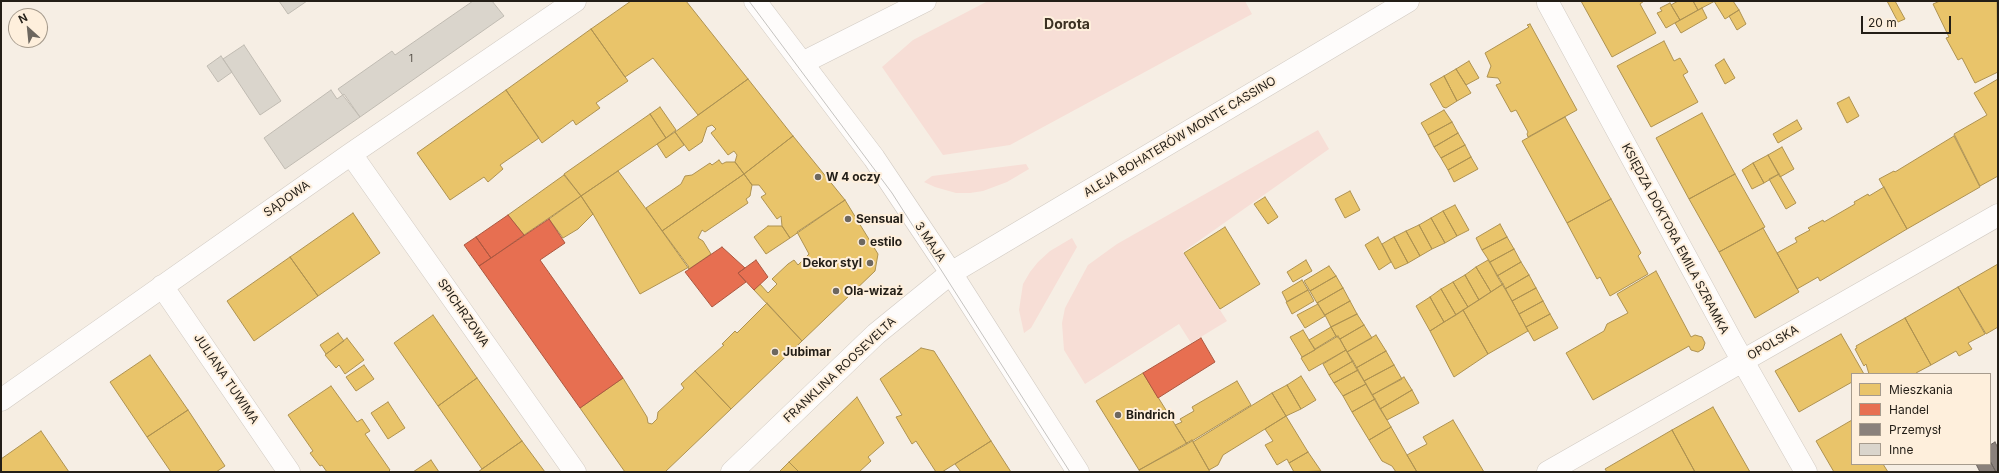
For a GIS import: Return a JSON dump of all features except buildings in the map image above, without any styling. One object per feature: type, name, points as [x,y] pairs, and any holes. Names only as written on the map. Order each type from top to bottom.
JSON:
[{"type":"street","name":"SĄDOWA","points":[[1,400],[351,154],[575,1]]},
{"type":"street","name":"3 MAJA","points":[[755,1],[874,158],[952,273],[1078,472]]},
{"type":"street","points":[[802,63],[925,1]]},
{"type":"street","name":"ALEJA BOHATERÓW MONTE CASSINO","points":[[952,273],[1408,1]]},
{"type":"street","name":"KSIĘDZA DOKTORA EMILA SZRAMKA","points":[[1548,4],[1742,361],[1806,472]]},
{"type":"street","name":"SPICHRZOWA","points":[[351,154],[575,472]]},
{"type":"street","name":"OPOLSKA","points":[[1548,472],[1998,215]]},
{"type":"street","name":"FRANKLINA ROOSEVELTA","points":[[732,472],[876,334],[952,273]]},
{"type":"street","name":"JULIANA TUWIMA","points":[[162,286],[289,472]]},
{"type":"shaded area","points":[[988,1],[1245,1],[1252,14],[1010,145],[943,155],[882,67],[913,40]]},
{"type":"shaded area","points":[[1318,130],[1329,149],[1183,252],[1227,321],[1191,343],[1179,324],[1085,384],[1064,350],[1062,323],[1065,308],[1088,265],[1117,244]]},
{"type":"shaded area","points":[[1026,164],[1029,169],[1007,182],[983,191],[956,193],[924,182],[932,176]]},
{"type":"shaded area","points":[[1072,238],[1077,247],[1031,328],[1024,333],[1019,310],[1023,284],[1038,262],[1050,251]]},
{"type":"tram line","points":[[749,1],[892,193],[1070,472]]},
{"type":"place","name":"W 4 oczy","points":[[818,177]]},
{"type":"place","name":"Sensual","points":[[848,219]]},
{"type":"place","name":"estilo","points":[[862,242]]},
{"type":"place","name":"Dekor styl","points":[[870,263]]},
{"type":"place","name":"Ola-wizaż","points":[[836,291]]},
{"type":"place","name":"Jubimar","points":[[775,352]]},
{"type":"place","name":"Bindrich","points":[[1118,415]]},
{"type":"district","name":"Dorota","points":[[1067,25]]}]
